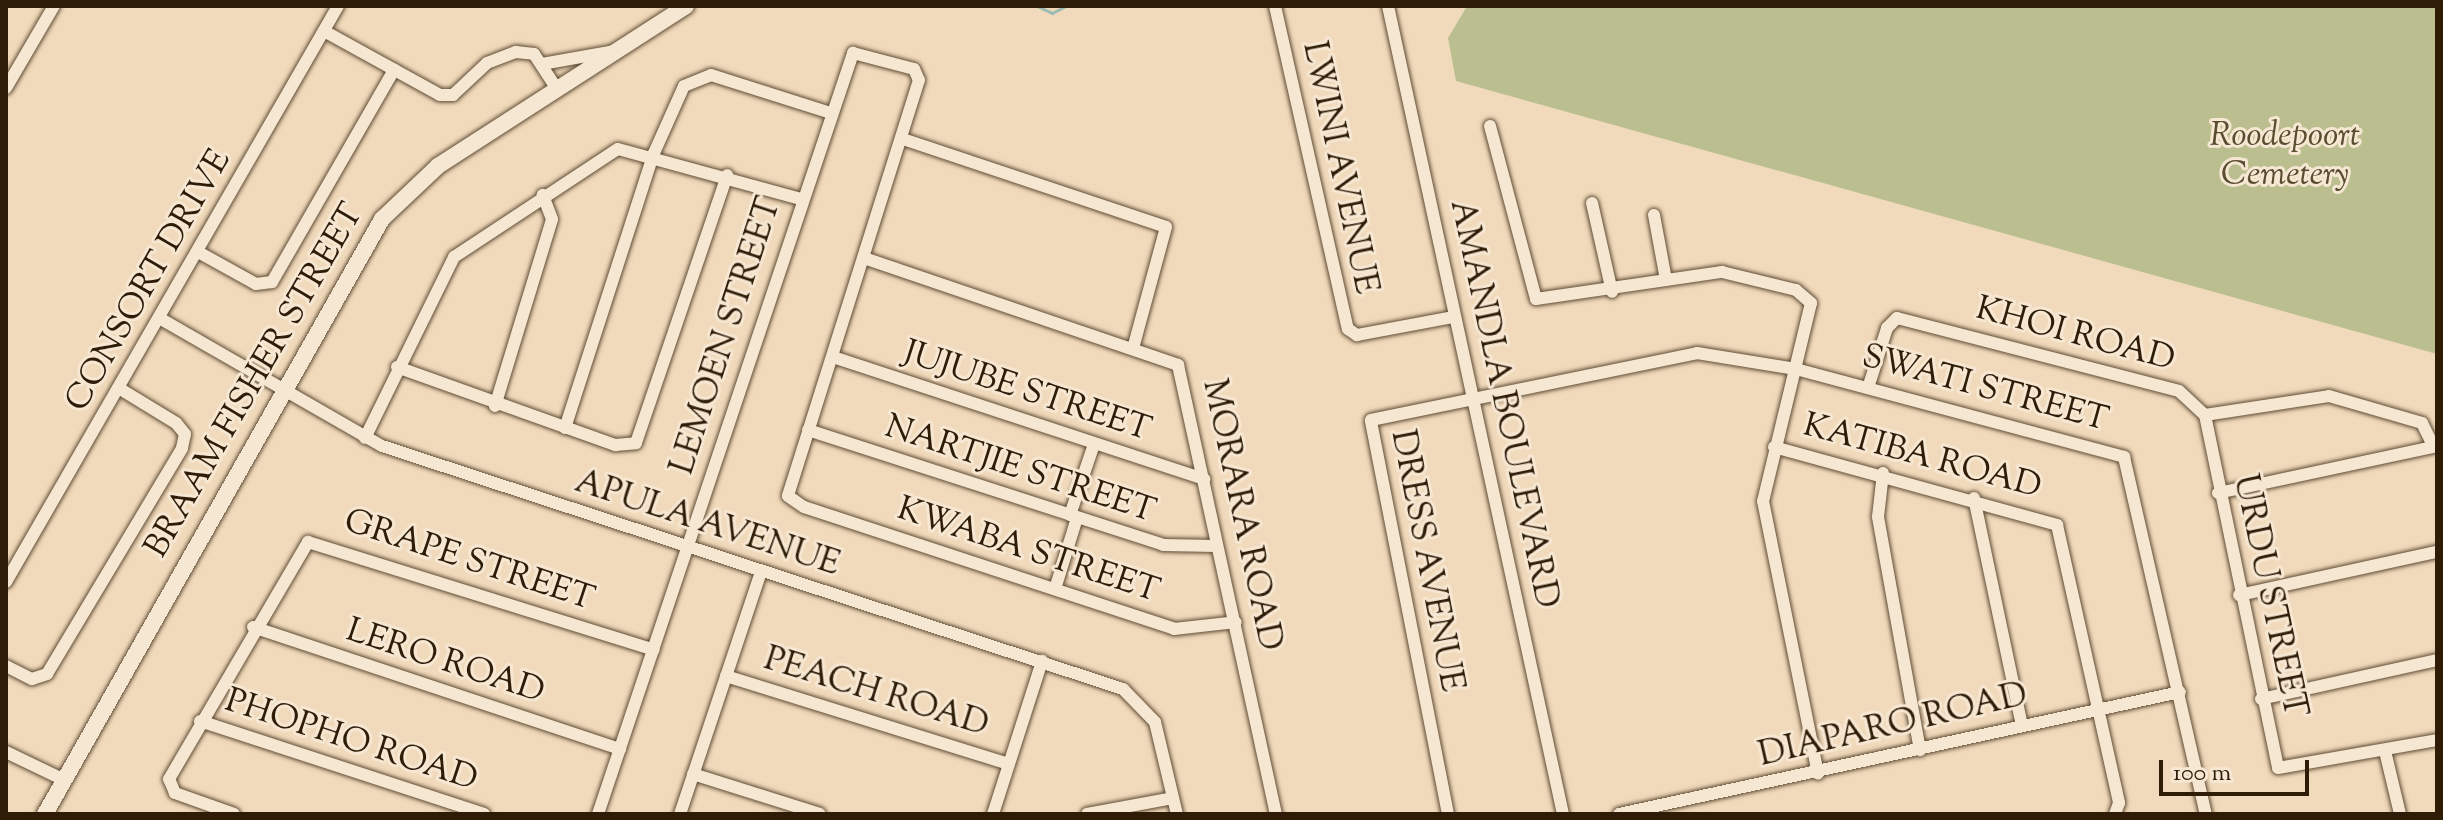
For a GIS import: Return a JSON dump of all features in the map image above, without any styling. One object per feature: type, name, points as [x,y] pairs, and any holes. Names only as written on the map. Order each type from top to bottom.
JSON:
[{"type":"street","points":[[6,88],[54,6]]},
{"type":"street","name":"CONSORT DRIVE","points":[[6,582],[200,253],[338,6]]},
{"type":"street","name":"BRAAM FISHER STREET","points":[[45,814],[60,778],[398,199],[557,89],[686,6]]},
{"type":"street","name":"LWINI AVENUE","points":[[1275,6],[1348,329],[1357,335],[1453,317]]},
{"type":"street","name":"AMANDLA BOULEVARD","points":[[1388,6],[1563,814]]},
{"type":"street","points":[[324,31],[446,96],[506,52],[534,54],[557,89]]},
{"type":"street","points":[[542,64],[616,51]]},
{"type":"street","name":"LEMOEN STREET","points":[[598,814],[848,58],[873,56],[914,69],[919,80],[903,139]]},
{"type":"street","points":[[200,253],[256,284],[272,282],[394,70]]},
{"type":"street","points":[[565,428],[674,99],[703,75],[831,113]]},
{"type":"street","points":[[1490,126],[1536,299],[1612,292],[1666,280],[1752,276],[1803,294],[1811,312],[1774,447],[1763,501],[1818,773]]},
{"type":"street","points":[[808,430],[903,139],[1166,227],[1134,345]]},
{"type":"street","points":[[365,438],[397,367],[454,257],[543,195],[618,149],[654,153],[801,199]]},
{"type":"street","points":[[397,367],[495,406],[622,446],[640,437],[727,175]]},
{"type":"street","points":[[495,406],[552,219],[543,195]]},
{"type":"street","points":[[1592,203],[1612,292]]},
{"type":"street","points":[[1654,215],[1666,280]]},
{"type":"street","name":"MORARA ROAD","points":[[864,258],[1134,345],[1181,369],[1276,814]]},
{"type":"street","name":"KHOI ROAD","points":[[1868,388],[1887,328],[1897,318],[2163,385],[2205,415],[2329,396],[2422,423],[2435,446]]},
{"type":"street","name":"APULA AVENUE","points":[[161,319],[365,438],[761,572],[1114,685],[1143,704],[1160,738],[1177,814]]},
{"type":"street","name":"SWATI STREET","points":[[1471,399],[1697,353],[1796,369],[2124,457],[2206,814]]},
{"type":"street","name":"JUJUBE STREET","points":[[833,357],[1204,479]]},
{"type":"street","points":[[6,666],[32,679],[47,674],[182,448],[185,434],[176,423],[120,389]]},
{"type":"street","name":"DRESS AVENUE","points":[[1448,814],[1368,427],[1378,416],[1471,399]]},
{"type":"street","name":"URDU STREET","points":[[2205,415],[2261,699],[2282,770],[2437,740]]},
{"type":"street","name":"KWABA STREET","points":[[808,430],[788,489],[804,507],[1181,631],[1236,622]]},
{"type":"street","name":"NARTJIE STREET","points":[[808,430],[1171,547],[1217,546]]},
{"type":"street","points":[[1055,589],[1094,444]]},
{"type":"street","points":[[2218,493],[2435,446]]},
{"type":"street","name":"KATIBA ROAD","points":[[1774,447],[1974,498],[2057,525],[2098,709]]},
{"type":"street","points":[[1883,473],[1878,517],[1920,750]]},
{"type":"street","points":[[1974,498],[2022,726]]},
{"type":"street","name":"GRAPE STREET","points":[[234,814],[169,787],[200,721],[253,627],[311,541],[654,650]]},
{"type":"street","points":[[2239,595],[2437,552]]},
{"type":"street","name":"PEACH ROAD","points":[[680,814],[761,572]]},
{"type":"street","name":"LERO ROAD","points":[[253,627],[620,749]]},
{"type":"street","points":[[2261,699],[2437,660]]},
{"type":"street","points":[[993,814],[1042,661]]},
{"type":"street","name":"PEACH ROAD","points":[[726,676],[1009,764]]},
{"type":"street","name":"DIAPARO ROAD","points":[[1619,814],[1645,811],[2180,692]]},
{"type":"street","points":[[2098,709],[2119,803],[2115,814]]},
{"type":"street","name":"PHOPHO ROAD","points":[[200,721],[484,814]]},
{"type":"street","points":[[2385,751],[2400,814]]},
{"type":"street","points":[[6,752],[60,778]]},
{"type":"street","points":[[693,774],[820,814]]},
{"type":"street","points":[[1087,814],[1173,798]]},
{"type":"green space","name":"Roodepoort Cemetery","points":[[1467,6],[2437,6],[2437,354],[1456,81],[1448,38]]},
{"type":"waterway","points":[[908,6],[918,6]]},
{"type":"waterway","points":[[1037,6],[1052,13],[1066,6]]}]
